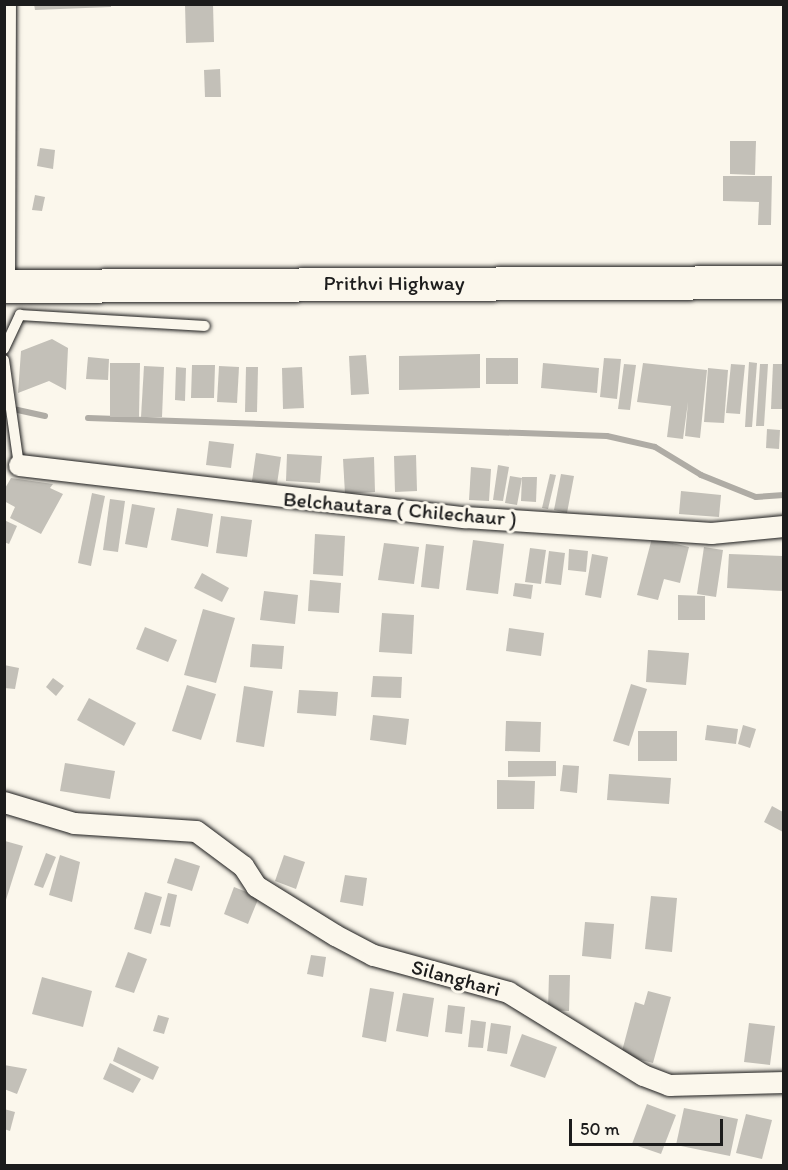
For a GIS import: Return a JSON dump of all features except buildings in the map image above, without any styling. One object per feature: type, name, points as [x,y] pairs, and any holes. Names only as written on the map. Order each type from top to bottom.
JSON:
[{"type":"highway","name":"Prithvi Highway","points":[[8,286],[783,282]]},
{"type":"street","name":"Belchautara ( Chilechaur )","points":[[19,465],[465,517],[711,532],[783,526]]},
{"type":"street","name":"Silanghari","points":[[4,802],[74,823],[196,831],[243,866],[256,885],[335,935],[373,955],[508,992],[643,1075],[669,1085],[783,1082]]},
{"type":"lane","points":[[8,286],[11,4]]},
{"type":"lane","points":[[4,349],[20,315],[205,326]]},
{"type":"lane","points":[[4,360],[19,465]]},
{"type":"waterway","points":[[4,407],[45,416]]},
{"type":"waterway","points":[[88,418],[607,436],[655,447],[701,475],[756,497],[784,495]]}]
